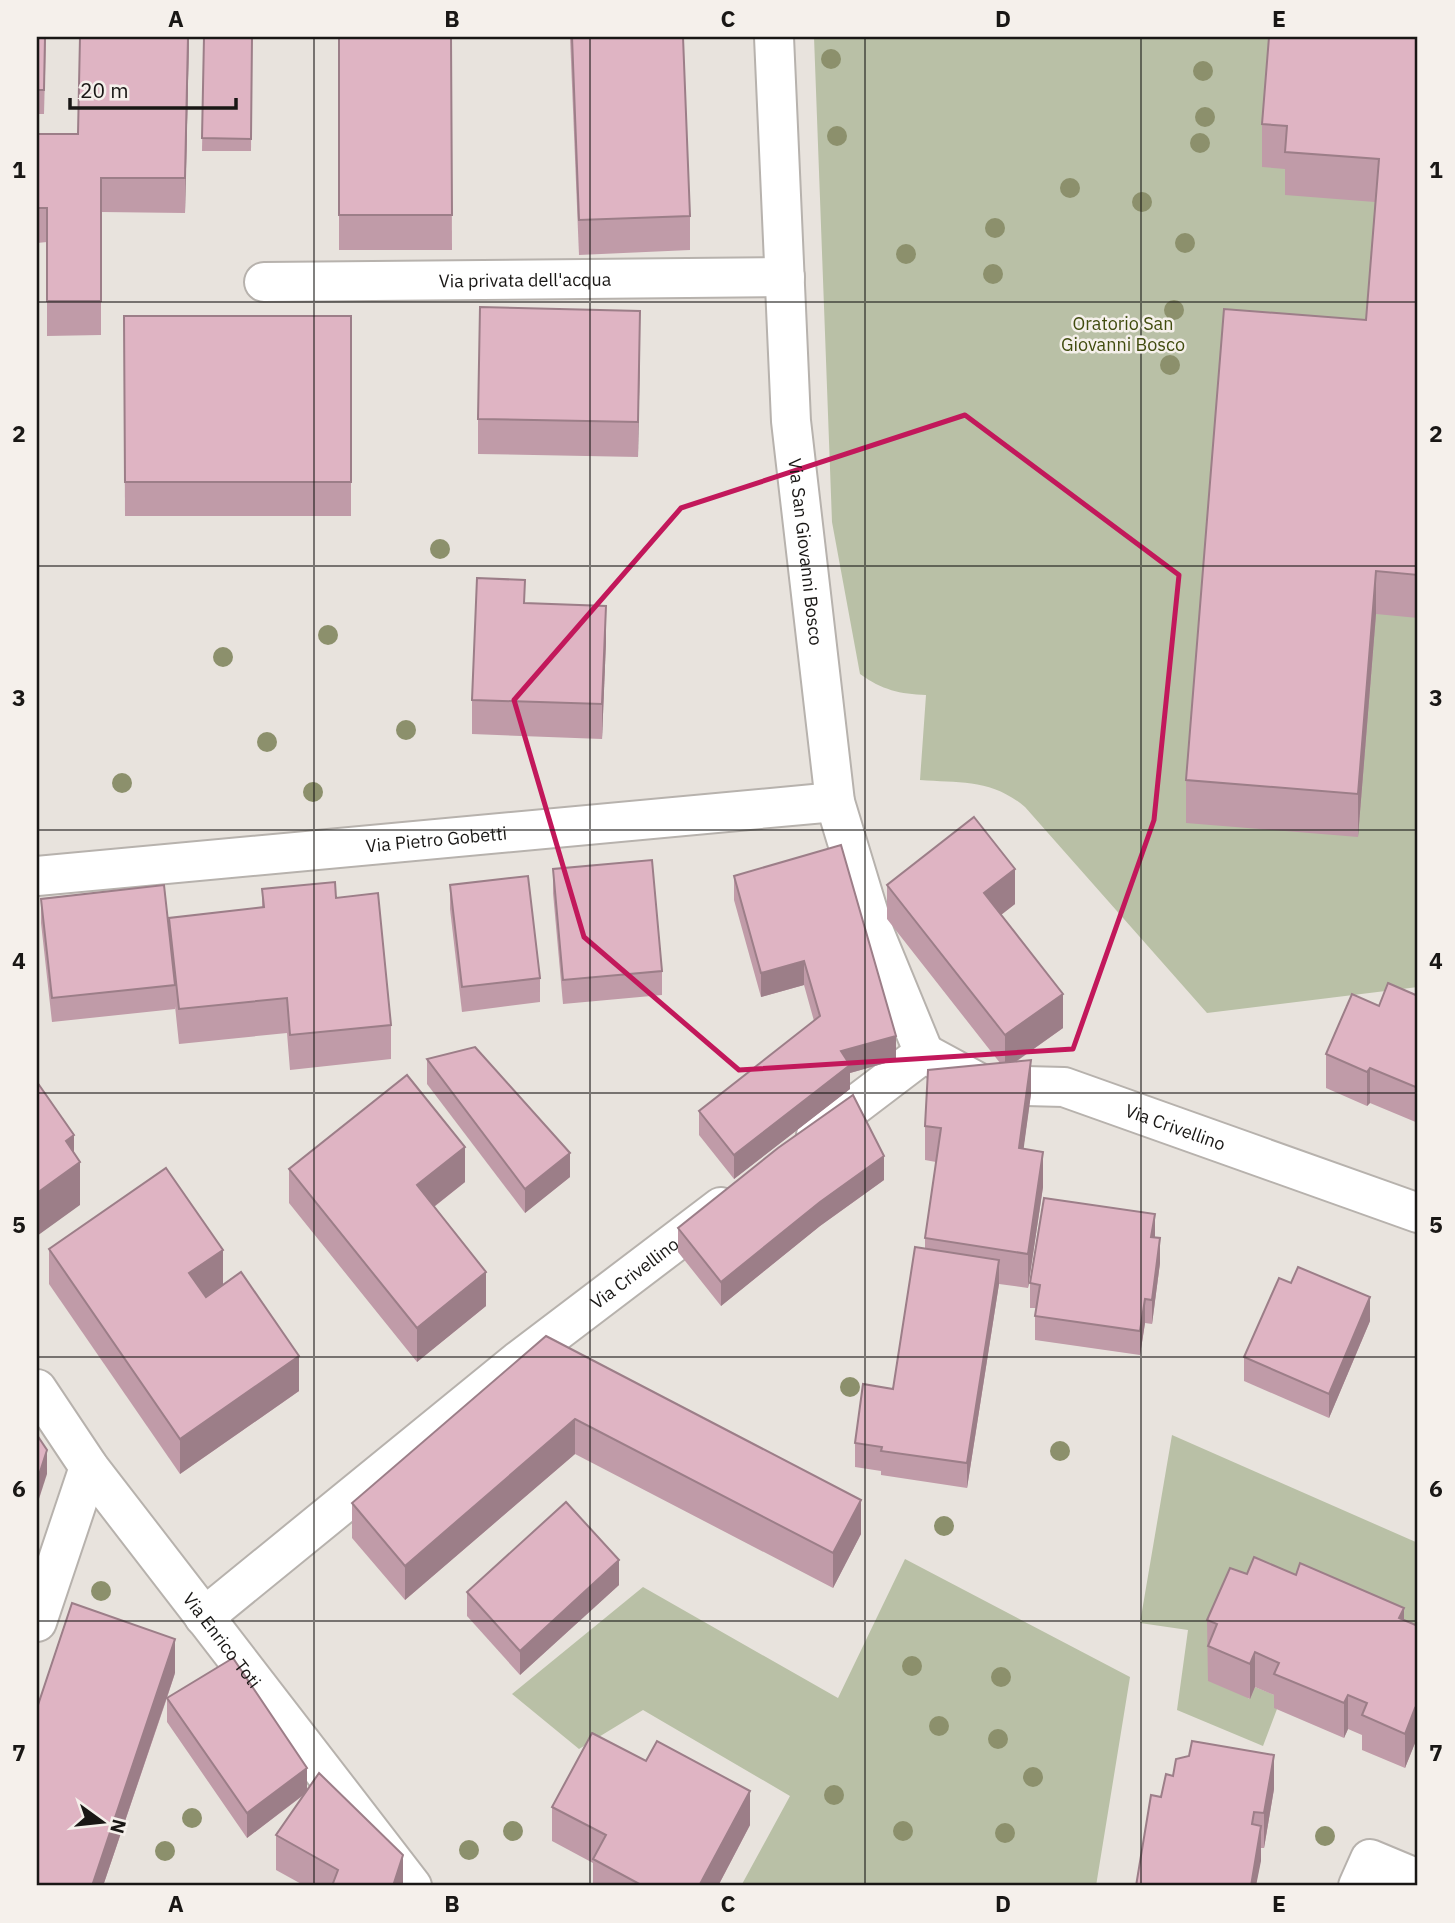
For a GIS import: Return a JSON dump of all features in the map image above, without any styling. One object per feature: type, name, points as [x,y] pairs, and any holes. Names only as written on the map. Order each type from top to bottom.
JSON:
[{"type":"street","name":"Via San Giovanni Bosco","points":[[774,37],[791,421],[835,802],[875,934],[924,1053]]},
{"type":"street","name":"Via privata dell'acqua","points":[[264,282],[785,277]]},
{"type":"street","name":"Via Pietro Gobetti","points":[[37,876],[835,802]]},
{"type":"street","points":[[792,1153],[924,1053]]},
{"type":"street","name":"Via Crivellino","points":[[924,1053],[983,1085],[1063,1087],[1418,1213]]},
{"type":"street","name":"Via Crivellino","points":[[204,1617],[518,1361],[748,1186]]},
{"type":"street","name":"Via Enrico Toti","points":[[37,1389],[89,1467],[412,1886]]},
{"type":"street","points":[[37,1622],[89,1467]]},
{"type":"street","points":[[1358,1886],[1370,1859],[1418,1879]]},
{"type":"highlighted area","points":[[965,415],[1179,575],[1154,820],[1073,1049],[739,1070],[584,937],[514,700],[681,508]]},
{"type":"green space","name":"Oratorio San Giovanni Bosco","points":[[814,37],[1418,37],[1418,987],[1207,1013],[1025,807],[1013,798],[988,787],[962,782],[920,780],[926,695],[892,690],[860,674],[832,522]]},
{"type":"green space","points":[[1172,1435],[1418,1543],[1418,1661],[1217,1659],[1249,1699],[1255,1687],[1279,1697],[1263,1746],[1177,1710],[1188,1630],[1140,1623]]},
{"type":"green space","points":[[905,1559],[1130,1677],[1096,1886],[741,1886],[790,1796],[643,1710],[579,1749],[512,1694],[643,1587],[838,1698]]},
{"type":"building","points":[[37,37],[45,37],[44,90],[37,90]]},
{"type":"building","points":[[80,37],[188,37],[185,178],[101,178],[101,301],[47,301],[47,208],[37,208],[37,134],[78,134]]},
{"type":"building","points":[[204,37],[252,37],[251,139],[202,138]]},
{"type":"building","points":[[339,37],[451,37],[452,215],[339,215]]},
{"type":"building","points":[[572,37],[683,37],[690,216],[579,220]]},
{"type":"building","points":[[1269,37],[1418,37],[1418,575],[1376,571],[1358,794],[1186,780],[1224,309],[1366,320],[1379,159],[1285,152],[1287,126],[1262,124]]},
{"type":"building","points":[[480,307],[640,311],[638,422],[478,419]]},
{"type":"building","points":[[124,316],[351,316],[351,482],[125,482]]},
{"type":"building","points":[[477,578],[525,580],[524,603],[606,606],[602,704],[472,700]]},
{"type":"building","points":[[974,817],[1015,869],[984,893],[1063,994],[1005,1035],[887,885]]},
{"type":"building","points":[[841,845],[896,1036],[841,1051],[850,1065],[734,1155],[699,1111],[820,1016],[804,961],[761,973],[734,876]]},
{"type":"building","points":[[652,860],[662,971],[563,980],[553,869]]},
{"type":"building","points":[[528,876],[540,978],[462,987],[450,885]]},
{"type":"building","points":[[335,882],[336,898],[378,893],[391,1025],[290,1035],[287,998],[179,1009],[169,918],[264,907],[262,889]]},
{"type":"building","points":[[164,885],[175,985],[52,998],[41,899]]},
{"type":"building","points":[[1388,983],[1418,996],[1418,1088],[1370,1068],[1367,1072],[1326,1054],[1352,994],[1379,1006]]},
{"type":"building","points":[[475,1047],[570,1153],[525,1189],[427,1059]]},
{"type":"building","points":[[1031,1060],[1019,1148],[1043,1152],[1028,1254],[925,1238],[941,1128],[925,1126],[928,1070]]},
{"type":"building","points":[[407,1075],[465,1147],[417,1185],[486,1272],[417,1328],[289,1169]]},
{"type":"building","points":[[37,1082],[74,1135],[66,1141],[80,1162],[37,1193]]},
{"type":"building","points":[[853,1095],[884,1156],[820,1202],[721,1282],[678,1228],[778,1148]]},
{"type":"building","points":[[166,1168],[223,1250],[189,1273],[206,1297],[241,1272],[299,1356],[180,1439],[49,1249]]},
{"type":"building","points":[[1044,1198],[1155,1214],[1151,1237],[1160,1238],[1152,1300],[1145,1299],[1140,1331],[1035,1316],[1040,1285],[1030,1283]]},
{"type":"building","points":[[915,1247],[999,1260],[967,1463],[881,1451],[882,1447],[855,1443],[863,1384],[893,1389]]},
{"type":"building","points":[[1298,1267],[1370,1297],[1329,1394],[1244,1357],[1279,1278],[1291,1283]]},
{"type":"building","points":[[546,1336],[861,1500],[833,1553],[575,1419],[405,1566],[352,1503]]},
{"type":"building","points":[[37,1435],[47,1450],[37,1481]]},
{"type":"building","points":[[566,1502],[619,1560],[520,1651],[467,1592]]},
{"type":"building","points":[[1254,1557],[1296,1575],[1300,1563],[1404,1608],[1399,1618],[1418,1626],[1418,1710],[1415,1708],[1405,1734],[1362,1715],[1367,1703],[1348,1695],[1344,1703],[1274,1674],[1279,1663],[1255,1652],[1250,1664],[1208,1646],[1217,1624],[1207,1620],[1230,1568],[1247,1574]]},
{"type":"building","points":[[72,1603],[175,1639],[92,1886],[37,1886],[37,1708]]},
{"type":"building","points":[[233,1658],[307,1768],[247,1813],[167,1698]]},
{"type":"building","points":[[592,1733],[646,1761],[657,1741],[750,1791],[699,1886],[643,1886],[593,1859],[606,1835],[552,1807]]},
{"type":"building","points":[[1192,1741],[1274,1755],[1264,1813],[1254,1812],[1252,1824],[1261,1826],[1251,1886],[1136,1886],[1151,1795],[1161,1797],[1166,1774],[1173,1776],[1176,1759],[1189,1756]]},
{"type":"building","points":[[319,1773],[403,1855],[393,1886],[332,1886],[338,1870],[276,1835]]}]
